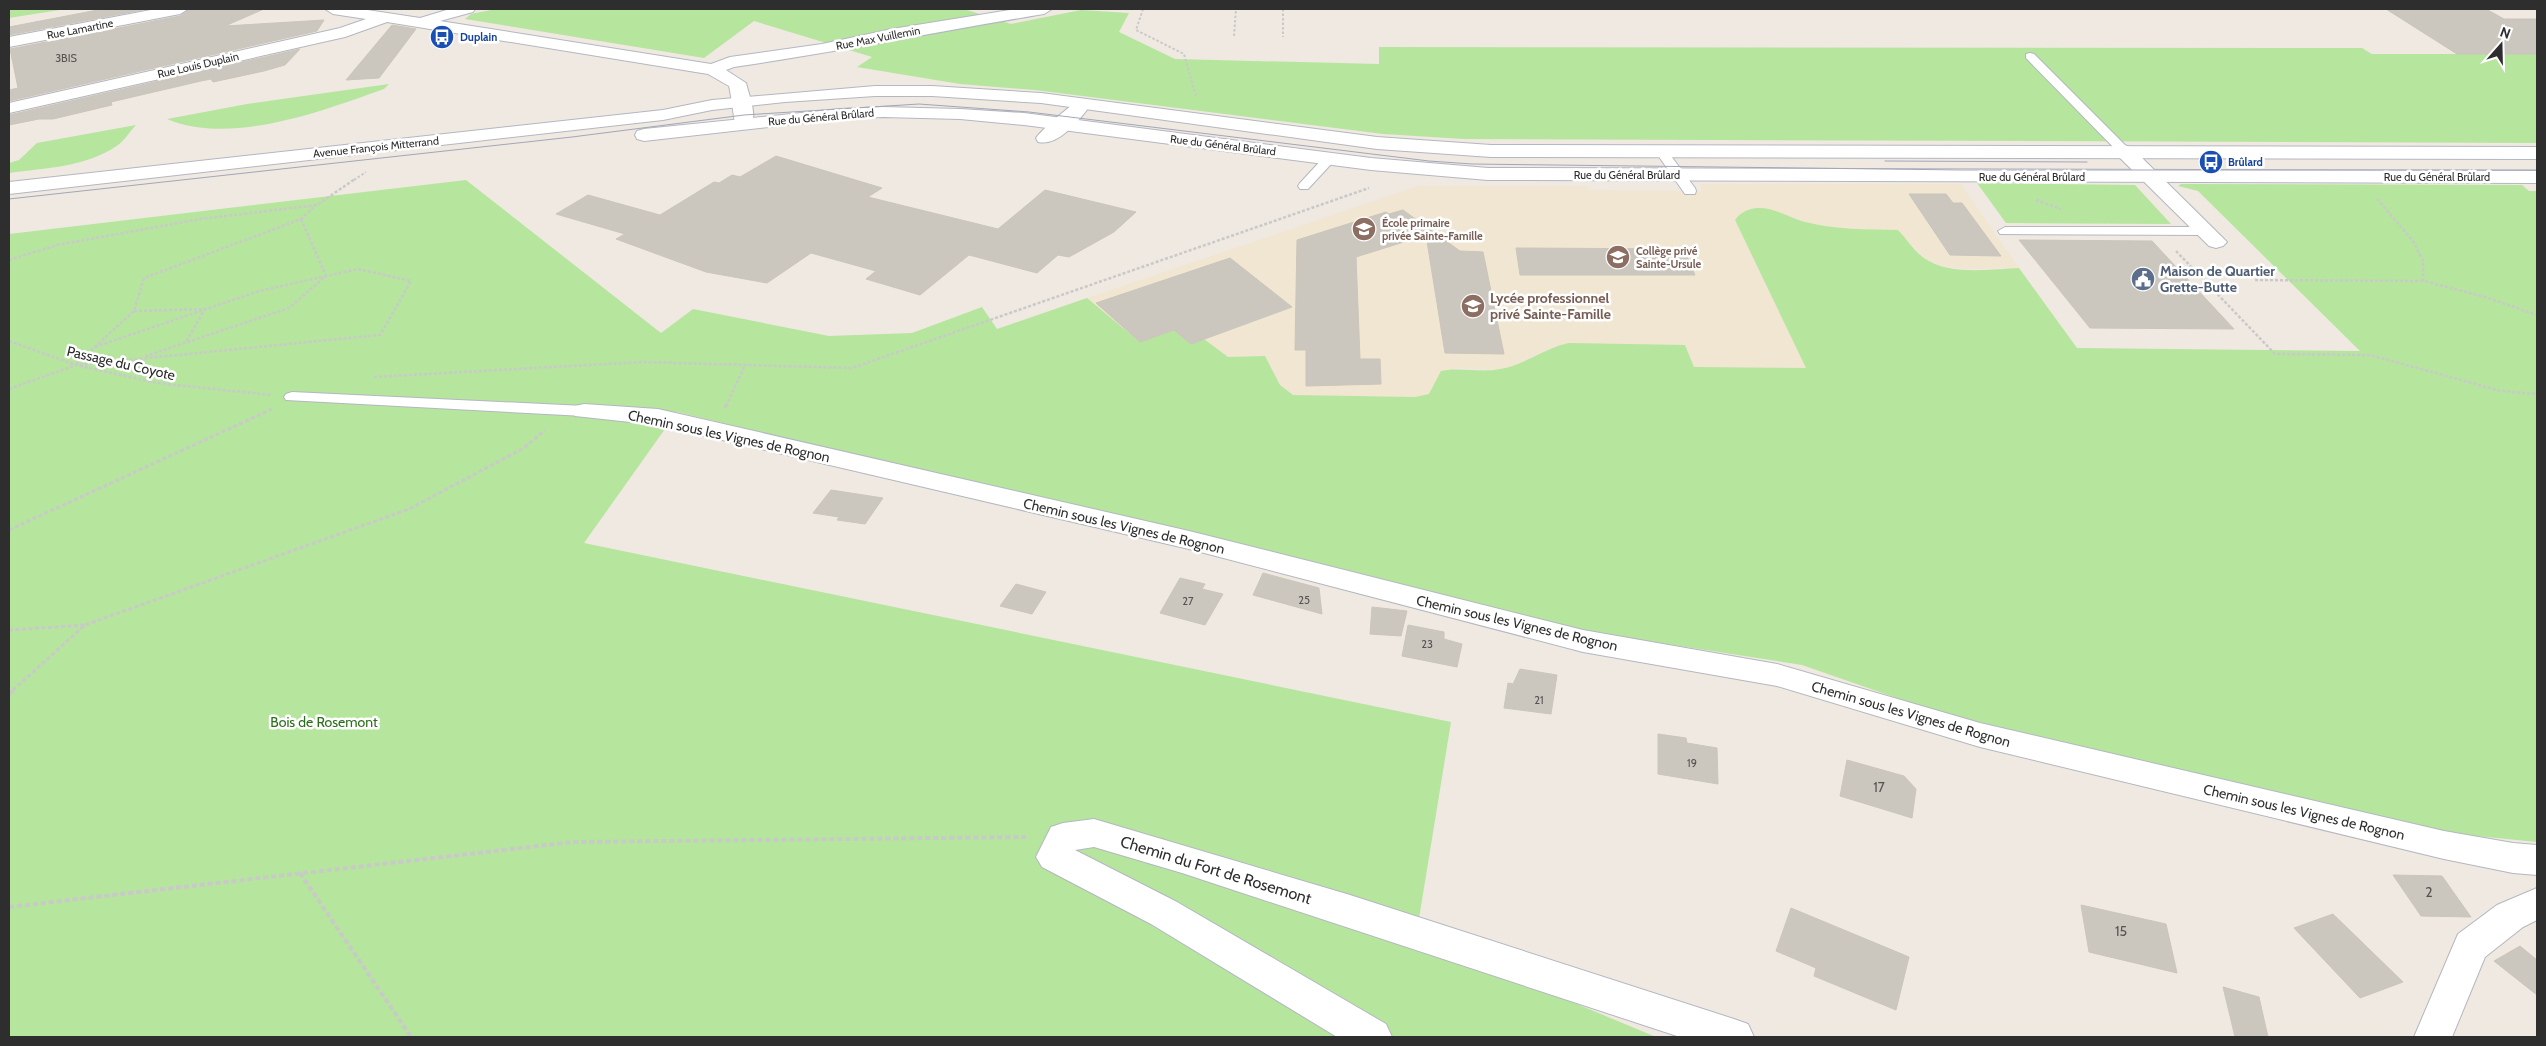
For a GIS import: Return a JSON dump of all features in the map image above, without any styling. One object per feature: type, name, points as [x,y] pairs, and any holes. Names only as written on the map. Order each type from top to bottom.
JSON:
[{"type":"main road","name":"Rue Lamartine","points":[[9,42],[180,9]]},
{"type":"main road","points":[[333,9],[713,70],[737,83],[743,101],[743,124]]},
{"type":"main road","points":[[421,23],[442,14],[468,9]]},
{"type":"main road","name":"Rue Max Vuillemin","points":[[713,70],[730,62],[822,49],[892,34],[1044,9]]},
{"type":"main road","name":"Rue Louis Duplain","points":[[9,108],[344,32],[386,18]]},
{"type":"main road","name":"Rue du Général Brûlard","points":[[743,101],[874,91],[999,94],[1377,143],[1491,150],[2537,152]]},
{"type":"main road","name":"Avenue François Mitterrand","points":[[9,188],[663,115],[743,101]]},
{"type":"main road","points":[[1044,138],[1064,123],[1082,104]]},
{"type":"main road","name":"Rue du Général Brûlard","points":[[743,124],[792,118],[883,112],[997,116],[1064,123],[1329,159],[1458,172],[1685,183],[2149,176],[2537,177]]},
{"type":"main road","name":"Avenue François Mitterrand","points":[[9,206],[743,124]]},
{"type":"main road","points":[[2124,152],[2210,236]]},
{"type":"main road","name":"Chemin sous les Vignes de Rognon","points":[[572,410],[658,418],[715,430],[1189,540],[1583,641],[1777,675],[1980,735],[2444,845],[2513,858],[2537,860]]},
{"type":"main road","name":"Chemin du Fort de Rosemont","points":[[1063,837],[1094,833],[1182,858],[1734,1037]]},
{"type":"main road","points":[[1063,837],[1054,857],[1164,913],[1372,1037]]},
{"type":"main road","points":[[2433,1037],[2471,946],[2510,916],[2537,903]]},
{"type":"lane","points":[[2030,56],[2124,152]]},
{"type":"lane","points":[[1661,151],[1685,183]]},
{"type":"lane","points":[[1304,186],[1329,159]]},
{"type":"lane","points":[[2006,231],[2157,231],[2210,236]]},
{"type":"lane","points":[[292,397],[572,410]]},
{"type":"path","points":[[1143,9],[1136,30],[1184,54],[1196,97]]},
{"type":"path","points":[[1234,36],[1236,9]]},
{"type":"path","points":[[1283,9],[1284,36]]},
{"type":"path","points":[[76,365],[134,311],[144,278],[301,219],[316,205],[366,172]]},
{"type":"path","points":[[374,377],[642,362],[852,368],[1377,185]]},
{"type":"path","points":[[2372,194],[2413,241],[2423,261],[2423,281]]},
{"type":"path","points":[[9,260],[57,245],[202,219],[316,205]]},
{"type":"path","points":[[301,219],[326,276]]},
{"type":"path","points":[[2157,231],[2275,354],[2370,354],[2501,391],[2537,394]]},
{"type":"path","points":[[9,389],[76,365],[380,334],[412,281],[358,270],[326,276],[258,291],[95,347]]},
{"type":"path","points":[[140,358],[289,308],[326,276]]},
{"type":"path","points":[[2255,280],[2423,281],[2485,297],[2537,315]]},
{"type":"path","points":[[134,311],[205,309]]},
{"type":"path","points":[[186,343],[205,309]]},
{"type":"path","name":"Passage du Coyote","points":[[9,341],[76,365],[157,383],[292,397]]},
{"type":"path","points":[[715,430],[745,365]]},
{"type":"path","points":[[9,530],[84,493],[268,411],[292,397]]},
{"type":"path","points":[[9,630],[85,625],[409,509],[524,448],[572,410]]},
{"type":"path","points":[[9,694],[85,625]]},
{"type":"path","points":[[9,907],[573,842],[1063,837]]},
{"type":"path","points":[[300,873],[411,1037]]},
{"type":"shaded area","points":[[1700,184],[1961,184],[2019,268],[1965,269],[1940,266],[1924,258],[1898,230],[1841,229],[1805,222],[1777,212],[1735,220],[1807,368],[1693,367],[1555,346],[1514,366],[1498,370],[1455,368],[1435,385],[1429,394],[1415,397],[1293,395],[1280,385],[1265,356],[1228,357],[1204,339],[1191,344],[1174,331],[1140,342],[1087,298],[1418,186],[1587,186],[1589,190],[1702,191]]},
{"type":"green space","points":[[9,9],[66,9],[9,18]]},
{"type":"green space","points":[[496,9],[964,9],[1011,24],[1081,10],[1129,13],[1119,32],[1175,59],[1379,64],[1379,47],[2362,48],[2372,54],[2537,54],[2537,143],[1464,139],[1383,134],[1035,90],[960,84],[857,67],[872,57],[754,21],[704,58],[465,19],[471,14]]},
{"type":"green space","points":[[389,84],[384,89],[333,107],[276,122],[247,127],[219,129],[192,126],[167,119],[247,104]]},
{"type":"green space","points":[[136,125],[118,145],[93,158],[51,168],[9,173],[9,163],[19,160],[37,143]]},
{"type":"green space","name":"Bois de Rosemont","points":[[466,180],[661,333],[693,309],[829,336],[912,333],[982,307],[997,329],[1087,298],[1140,342],[1174,330],[1191,344],[1204,339],[1228,357],[1265,356],[1280,385],[1293,395],[1415,397],[1429,394],[1441,371],[1500,369],[1518,364],[1560,345],[1569,343],[1685,345],[1694,367],[1806,368],[1735,220],[1744,212],[1757,208],[1770,209],[1805,222],[1828,226],[1851,229],[1898,230],[1924,258],[1934,264],[1945,267],[1970,270],[2019,268],[2077,348],[2360,351],[2198,191],[2178,186],[2181,184],[2522,185],[2529,191],[2537,191],[2537,842],[2436,832],[1937,712],[1802,665],[1589,632],[677,412],[584,543],[1451,722],[1416,937],[1656,1037],[9,1037],[9,234]]},
{"type":"green space","points":[[1977,183],[2135,185],[2171,224],[2006,223]]},
{"type":"building","points":[[103,9],[147,9],[9,35],[9,27]]},
{"type":"building","points":[[190,9],[264,9],[225,26],[324,20],[317,31],[9,101],[9,90],[18,88],[10,49],[180,16]]},
{"type":"building","points":[[2386,9],[2486,9],[2504,19],[2537,19],[2537,54],[2457,54]]},
{"type":"building","points":[[392,25],[416,29],[379,78],[346,80]]},
{"type":"building","points":[[300,49],[285,65],[264,71],[213,82],[211,79],[201,81],[111,102],[112,105],[53,119],[39,119],[9,125],[9,115]]},
{"type":"building","points":[[776,156],[882,188],[868,197],[998,229],[1045,190],[1136,212],[1114,232],[1069,257],[1058,255],[1037,273],[969,255],[920,295],[866,279],[876,271],[811,253],[767,283],[706,272],[616,239],[625,234],[556,214],[588,195],[660,215],[714,182],[719,183],[732,175],[740,177]]},
{"type":"building","points":[[1909,194],[1946,194],[1953,203],[1962,203],[2001,256],[1950,255]]},
{"type":"building","points":[[1403,210],[1460,251],[1483,252],[1504,354],[1445,353],[1426,235],[1356,257],[1360,359],[1380,359],[1381,384],[1306,386],[1306,350],[1295,350],[1297,240],[1386,212],[1389,214]]},
{"type":"building","points":[[2019,240],[2152,241],[2234,329],[2090,328]]},
{"type":"building","points":[[1516,248],[1684,249],[1695,275],[1520,275]]},
{"type":"building","points":[[1230,258],[1292,307],[1191,344],[1174,330],[1140,342],[1096,303]]},
{"type":"building","points":[[831,490],[883,498],[865,524],[837,520],[839,517],[813,513]]},
{"type":"building","points":[[1263,573],[1319,588],[1322,614],[1253,595]]},
{"type":"building","points":[[1180,578],[1205,584],[1202,589],[1223,594],[1205,625],[1160,613]]},
{"type":"building","points":[[1016,584],[1046,592],[1032,614],[1000,606]]},
{"type":"building","points":[[1372,607],[1407,611],[1401,636],[1370,634]]},
{"type":"building","points":[[1408,625],[1444,632],[1444,639],[1462,644],[1457,667],[1402,656]]},
{"type":"building","points":[[1520,669],[1557,675],[1551,714],[1504,708],[1508,683],[1513,684]]},
{"type":"building","points":[[1658,734],[1686,738],[1687,743],[1717,748],[1718,784],[1658,774]]},
{"type":"building","points":[[1847,760],[1904,776],[1916,789],[1912,818],[1840,796]]},
{"type":"building","points":[[2393,875],[2442,876],[2471,917],[2421,916]]},
{"type":"building","points":[[2081,905],[2166,924],[2177,973],[2089,952]]},
{"type":"building","points":[[1791,908],[1909,957],[1896,1010],[1814,976],[1816,968],[1776,951]]},
{"type":"building","points":[[2333,914],[2403,982],[2360,998],[2294,928]]},
{"type":"building","points":[[2520,946],[2537,960],[2537,995],[2494,961]]},
{"type":"building","points":[[2223,987],[2259,997],[2268,1037],[2235,1037]]},
{"type":"tram line","points":[[9,199],[572,137],[744,115],[919,104],[1029,112],[1429,161],[1472,164],[1963,170],[2537,170]]},
{"type":"tram line","points":[[1885,161],[2087,162]]},
{"type":"place","name":"Duplain","points":[[442,37]]},
{"type":"place","name":"Brûlard","points":[[2211,162]]},
{"type":"place","name":"École primaire privée Sainte-Famille","points":[[1364,229]]},
{"type":"place","name":"Collège privé Sainte-Ursule","points":[[1618,257]]},
{"type":"place","name":"Maison de Quartier Grette-Butte","points":[[2143,279]]},
{"type":"place","name":"Lycée professionnel privé Sainte-Famille","points":[[1473,306]]}]
